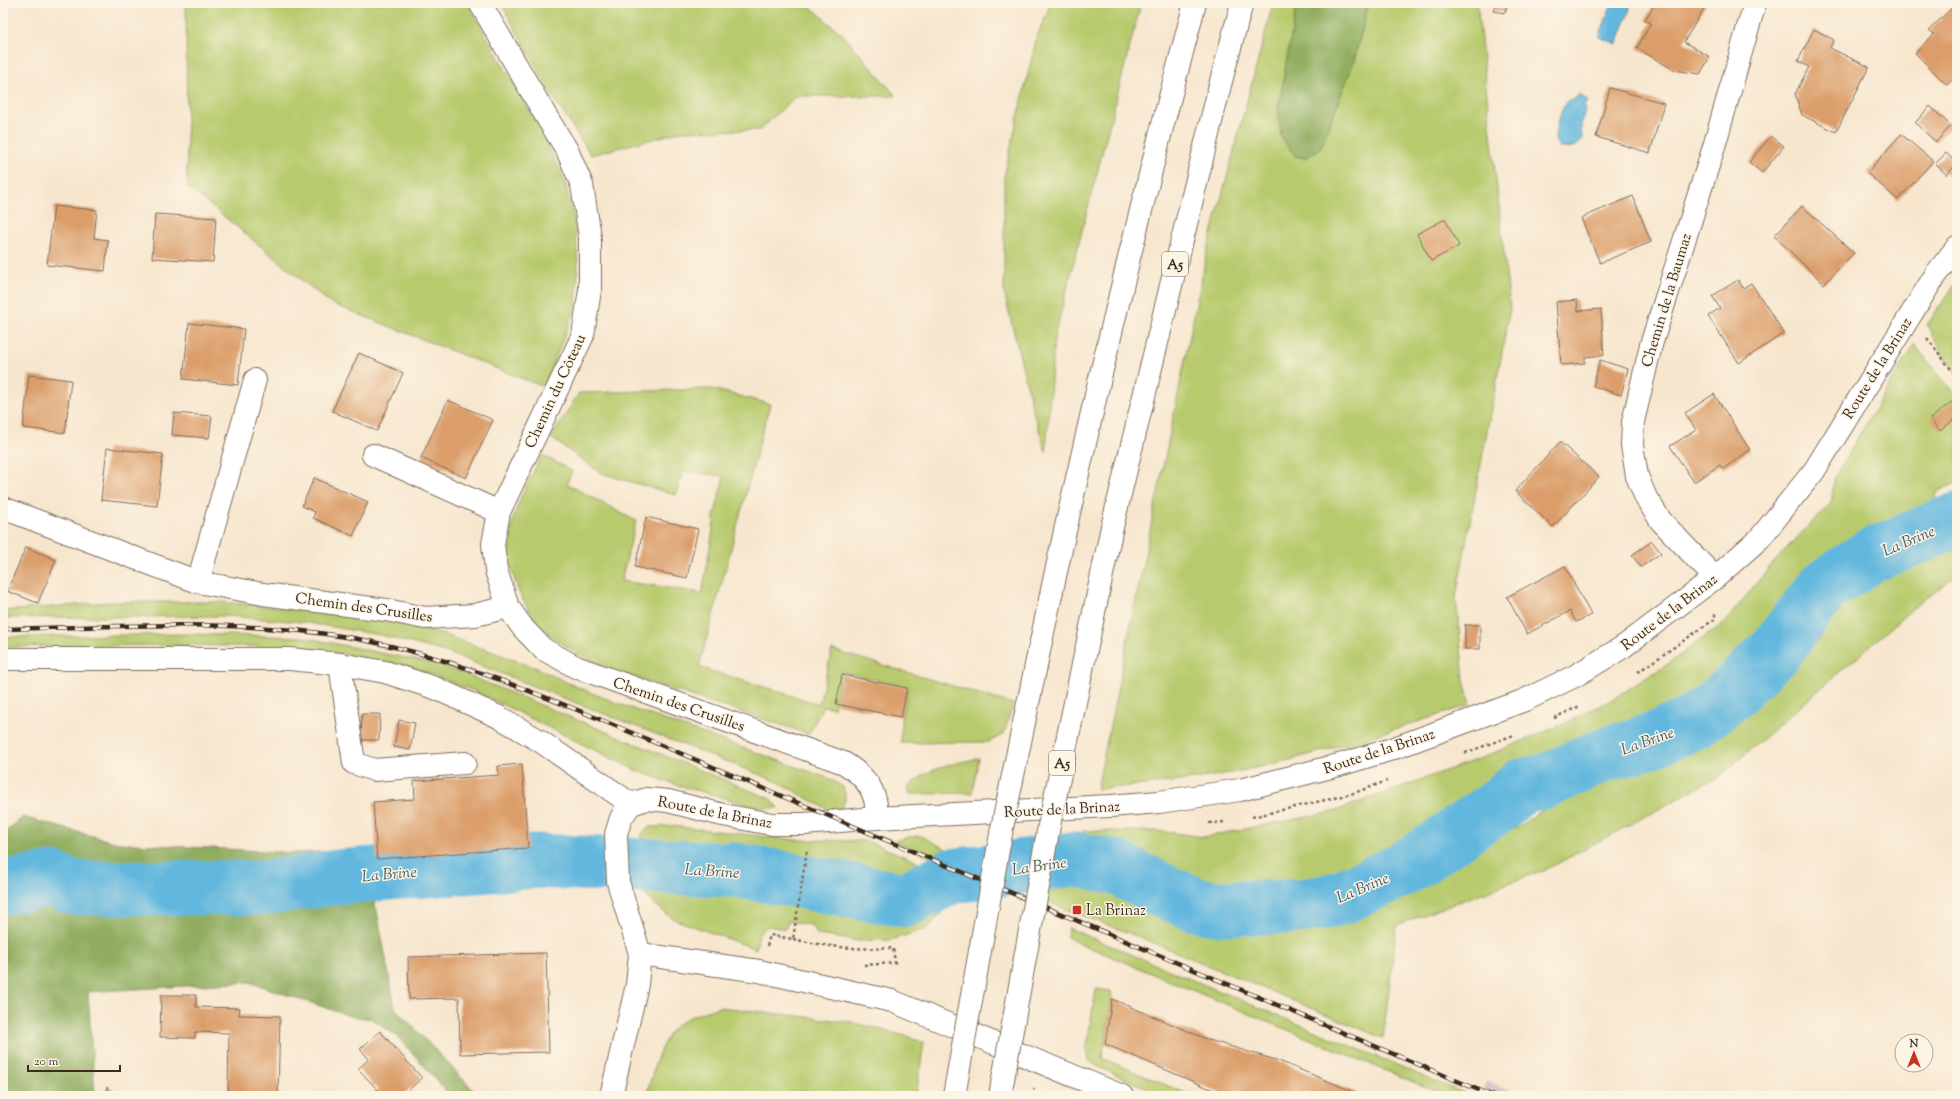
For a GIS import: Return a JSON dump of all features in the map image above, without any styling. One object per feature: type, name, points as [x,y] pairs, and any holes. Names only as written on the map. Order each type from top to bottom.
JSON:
[{"type":"main road","name":"Chemin du Côteau","points":[[480,3],[567,150],[582,185],[590,237],[590,290],[583,335],[499,512],[493,544],[496,570],[508,607]]},
{"type":"main road","points":[[954,1096],[1002,828],[1067,519],[1121,292],[1195,3]]},
{"type":"main road","name":"A5","points":[[1000,1096],[1049,826],[1112,527],[1216,101],[1242,3]]},
{"type":"main road","name":"Chemin de la Baumaz","points":[[1715,578],[1661,521],[1646,498],[1637,476],[1632,445],[1633,422],[1651,345],[1713,150],[1755,3]]},
{"type":"main road","name":"Route de la Brinaz","points":[[631,804],[647,799],[668,801],[723,815],[772,824],[804,824],[876,818],[1110,806],[1159,802],[1240,790],[1339,766],[1389,750],[1525,700],[1575,676],[1623,647],[1715,578],[1760,538],[1814,471],[1909,316],[1936,274],[1957,247]]},
{"type":"main road","points":[[198,582],[255,380]]},
{"type":"main road","points":[[373,455],[499,512]]},
{"type":"main road","name":"Chemin des Crusilles","points":[[3,508],[198,582],[264,594],[386,610],[425,618],[475,615],[508,607],[523,628],[543,649],[576,667],[844,763],[866,779],[878,807],[876,818]]},
{"type":"main road","points":[[3,659],[289,659],[340,664],[385,672],[435,688],[499,717],[540,741],[631,804],[621,818],[616,834],[618,882],[640,954],[638,985],[612,1096]]},
{"type":"main road","points":[[340,664],[354,763],[374,770],[464,763]]},
{"type":"main road","points":[[640,954],[758,971],[892,1002],[1122,1096]]},
{"type":"path","points":[[1909,316],[1939,351],[1957,377]]},
{"type":"path","points":[[793,939],[805,858]]},
{"type":"path","points":[[765,952],[770,935],[833,947],[865,950],[893,948],[895,963],[857,964]]},
{"type":"path","points":[[767,946],[773,947]]},
{"type":"shaded area","points":[[1486,1081],[1523,1096],[1480,1096]]},
{"type":"green space","points":[[186,3],[467,3],[536,122],[563,176],[575,223],[578,263],[576,306],[544,387],[330,303],[187,186]]},
{"type":"green space","points":[[501,3],[806,3],[844,36],[896,96],[796,96],[760,130],[683,131],[591,155],[552,96]]},
{"type":"green space","points":[[1051,3],[1141,3],[1054,339],[1046,452],[1034,414],[1004,292],[1004,176],[1037,36]]},
{"type":"green space","points":[[1273,3],[1297,3],[1278,109],[1305,158],[1320,149],[1353,64],[1369,3],[1477,3],[1510,309],[1456,597],[1464,680],[1470,705],[1351,743],[1261,767],[1197,779],[1097,789],[1207,252]]},
{"type":"green space","points":[[1297,3],[1369,3],[1353,64],[1320,149],[1305,158],[1295,156],[1281,137],[1278,109]]},
{"type":"green space","points":[[1957,281],[1957,374],[1940,350],[1927,325]]},
{"type":"green space","points":[[1914,344],[1957,397],[1957,483],[1938,491],[1930,514],[1879,535],[1814,588],[1750,662],[1675,723],[1574,759],[1504,788],[1444,825],[1389,853],[1328,877],[1235,890],[1082,849],[1083,831],[1159,831],[1203,837],[1332,812],[1481,758],[1561,725],[1611,700],[1668,664],[1725,622],[1777,558],[1831,503],[1835,476]]},
{"type":"green space","points":[[712,389],[770,404],[699,667],[819,704],[832,650],[1013,704],[1004,734],[989,742],[901,743],[901,721],[908,687],[841,672],[834,708],[823,706],[809,734],[610,669],[565,646],[546,631],[530,612],[518,589],[511,563],[509,543],[514,515],[518,504],[542,455],[572,471],[567,484],[636,521],[621,581],[702,593],[714,517],[724,476],[683,471],[676,495],[601,473],[551,438],[579,393]]},
{"type":"green space","points":[[1957,531],[1957,576],[1925,598],[1720,776],[1549,868],[1397,925],[1383,1038],[1147,940],[1034,897],[1041,866],[1083,869],[1198,916],[1268,918],[1343,905],[1420,873],[1521,825],[1579,784],[1681,743],[1821,638],[1832,606],[1884,564]]},
{"type":"green space","points":[[111,602],[222,602],[315,611],[397,622],[445,635],[539,669],[570,684],[619,704],[828,778],[843,787],[845,801],[841,809],[827,809],[778,782],[449,653],[381,635],[302,622],[227,616],[3,618],[3,611]]},
{"type":"green space","points":[[188,634],[302,637],[445,666],[771,799],[779,808],[760,808],[674,784],[637,771],[479,693],[412,667],[352,655],[289,647],[169,645],[3,647],[3,637]]},
{"type":"green space","points":[[979,758],[972,793],[910,794],[907,789],[922,776],[940,768]]},
{"type":"green space","points":[[23,817],[118,843],[298,853],[355,850],[377,911],[395,1008],[479,1096],[449,1096],[397,1036],[372,1019],[350,1016],[249,982],[88,992],[95,1096],[3,1096],[3,834]]},
{"type":"green space","points":[[672,826],[796,840],[867,841],[945,873],[902,894],[746,872],[890,902],[905,904],[956,880],[950,903],[927,929],[890,940],[859,941],[818,935],[811,925],[788,921],[785,929],[768,926],[759,933],[756,949],[673,919],[652,902],[639,888],[641,866],[639,846],[641,835],[649,827]]},
{"type":"green space","points":[[921,836],[960,856],[958,868],[894,841],[908,837]]},
{"type":"green space","points":[[1068,928],[1471,1096],[1447,1096],[1076,942],[1067,937]]},
{"type":"green space","points":[[1096,989],[1111,991],[1112,999],[1102,1058],[1192,1096],[1165,1096],[1097,1066],[1088,1060],[1086,1050]]},
{"type":"green space","points":[[719,1007],[851,1022],[910,1037],[924,1043],[916,1096],[646,1096],[658,1056],[667,1037],[681,1022],[689,1017]]},
{"type":"water","points":[[1612,3],[1629,3],[1630,9],[1617,44],[1599,37]]},
{"type":"water","points":[[1579,94],[1588,101],[1584,106],[1585,112],[1581,123],[1582,140],[1572,147],[1563,148],[1557,144],[1555,139],[1562,109],[1566,102],[1575,99]]},
{"type":"building","points":[[1495,3],[1507,3],[1505,13],[1493,11]]},
{"type":"building","points":[[1655,3],[1707,3],[1684,42],[1710,57],[1700,74],[1674,70],[1637,48],[1651,23],[1645,20]]},
{"type":"building","points":[[1956,4],[1957,75],[1947,85],[1915,53],[1934,34],[1929,30]]},
{"type":"building","points":[[1814,29],[1834,40],[1830,48],[1869,67],[1836,132],[1802,115],[1795,94],[1809,67],[1798,61]]},
{"type":"building","points":[[1610,88],[1664,103],[1650,153],[1596,137]]},
{"type":"building","points":[[1930,106],[1951,126],[1936,142],[1915,123]]},
{"type":"building","points":[[1901,134],[1933,161],[1898,200],[1867,173]]},
{"type":"building","points":[[1771,136],[1784,146],[1762,173],[1749,162]]},
{"type":"building","points":[[1946,153],[1957,163],[1947,175],[1935,164]]},
{"type":"building","points":[[1633,196],[1651,242],[1600,263],[1581,218]]},
{"type":"building","points":[[54,206],[97,210],[94,238],[108,240],[105,271],[47,265]]},
{"type":"building","points":[[1802,206],[1854,253],[1824,284],[1774,236]]},
{"type":"building","points":[[155,214],[216,218],[213,262],[152,258]]},
{"type":"building","points":[[1445,219],[1459,246],[1431,261],[1417,234]]},
{"type":"building","points":[[1738,280],[1743,288],[1751,283],[1784,333],[1739,363],[1708,316],[1720,308],[1712,296]]},
{"type":"building","points":[[1577,300],[1578,311],[1601,309],[1604,355],[1585,357],[1585,363],[1561,365],[1556,302]]},
{"type":"building","points":[[189,323],[244,329],[238,385],[183,379]]},
{"type":"building","points":[[359,353],[403,373],[377,431],[332,411]]},
{"type":"building","points":[[1600,360],[1628,369],[1621,395],[1593,386]]},
{"type":"building","points":[[29,375],[71,380],[65,433],[23,428]]},
{"type":"building","points":[[1714,394],[1750,450],[1723,469],[1720,465],[1694,482],[1670,446],[1696,430],[1685,413]]},
{"type":"building","points":[[448,400],[493,420],[466,478],[421,458]]},
{"type":"building","points":[[1953,401],[1957,406],[1957,417],[1940,431],[1930,419]]},
{"type":"building","points":[[174,413],[212,416],[209,438],[172,435]]},
{"type":"building","points":[[1560,442],[1599,477],[1553,527],[1515,491]]},
{"type":"building","points":[[107,448],[163,454],[157,506],[101,500]]},
{"type":"building","points":[[314,478],[368,502],[353,536],[313,518],[315,512],[302,506]]},
{"type":"building","points":[[646,517],[698,529],[687,578],[635,567]]},
{"type":"building","points":[[1652,541],[1661,553],[1641,567],[1632,555]]},
{"type":"building","points":[[26,547],[56,560],[38,603],[7,591]]},
{"type":"building","points":[[1565,566],[1591,615],[1576,622],[1570,611],[1527,634],[1507,597]]},
{"type":"building","points":[[1465,625],[1480,625],[1480,649],[1465,649]]},
{"type":"building","points":[[842,675],[907,688],[901,717],[836,704]]},
{"type":"building","points":[[362,714],[380,714],[379,740],[361,740]]},
{"type":"building","points":[[399,720],[415,723],[410,750],[394,747]]},
{"type":"building","points":[[522,764],[528,848],[377,859],[373,802],[415,799],[414,781],[499,775],[498,766]]},
{"type":"building","points":[[546,953],[549,1052],[460,1054],[459,998],[409,999],[408,957]]},
{"type":"building","points":[[161,995],[196,995],[196,1007],[240,1008],[239,1015],[280,1016],[278,1096],[228,1095],[229,1033],[195,1032],[195,1038],[160,1037]]},
{"type":"building","points":[[1112,999],[1209,1040],[1279,1061],[1364,1096],[1227,1096],[1105,1044]]},
{"type":"building","points":[[380,1031],[422,1078],[405,1093],[408,1096],[371,1096],[378,1090],[358,1069],[369,1059],[360,1049]]},
{"type":"building","points":[[107,1087],[117,1096],[106,1096]]},
{"type":"waterway","name":"La Brine","points":[[3,888],[52,879],[73,888],[265,888],[338,877],[537,861],[736,870],[905,900],[952,876],[1076,859],[1115,867],[1169,894],[1196,904],[1214,908],[1288,907],[1322,903],[1340,898],[1393,874],[1416,861],[1498,806],[1521,786],[1546,781],[1598,757],[1656,739],[1691,724],[1723,701],[1775,651],[1824,587],[1870,556],[1957,520]]},
{"type":"railway","points":[[3,629],[186,625],[278,629],[368,641],[449,662],[580,711],[1493,1096]]},
{"type":"place","name":"La Brinaz","points":[[1077,910]]}]
